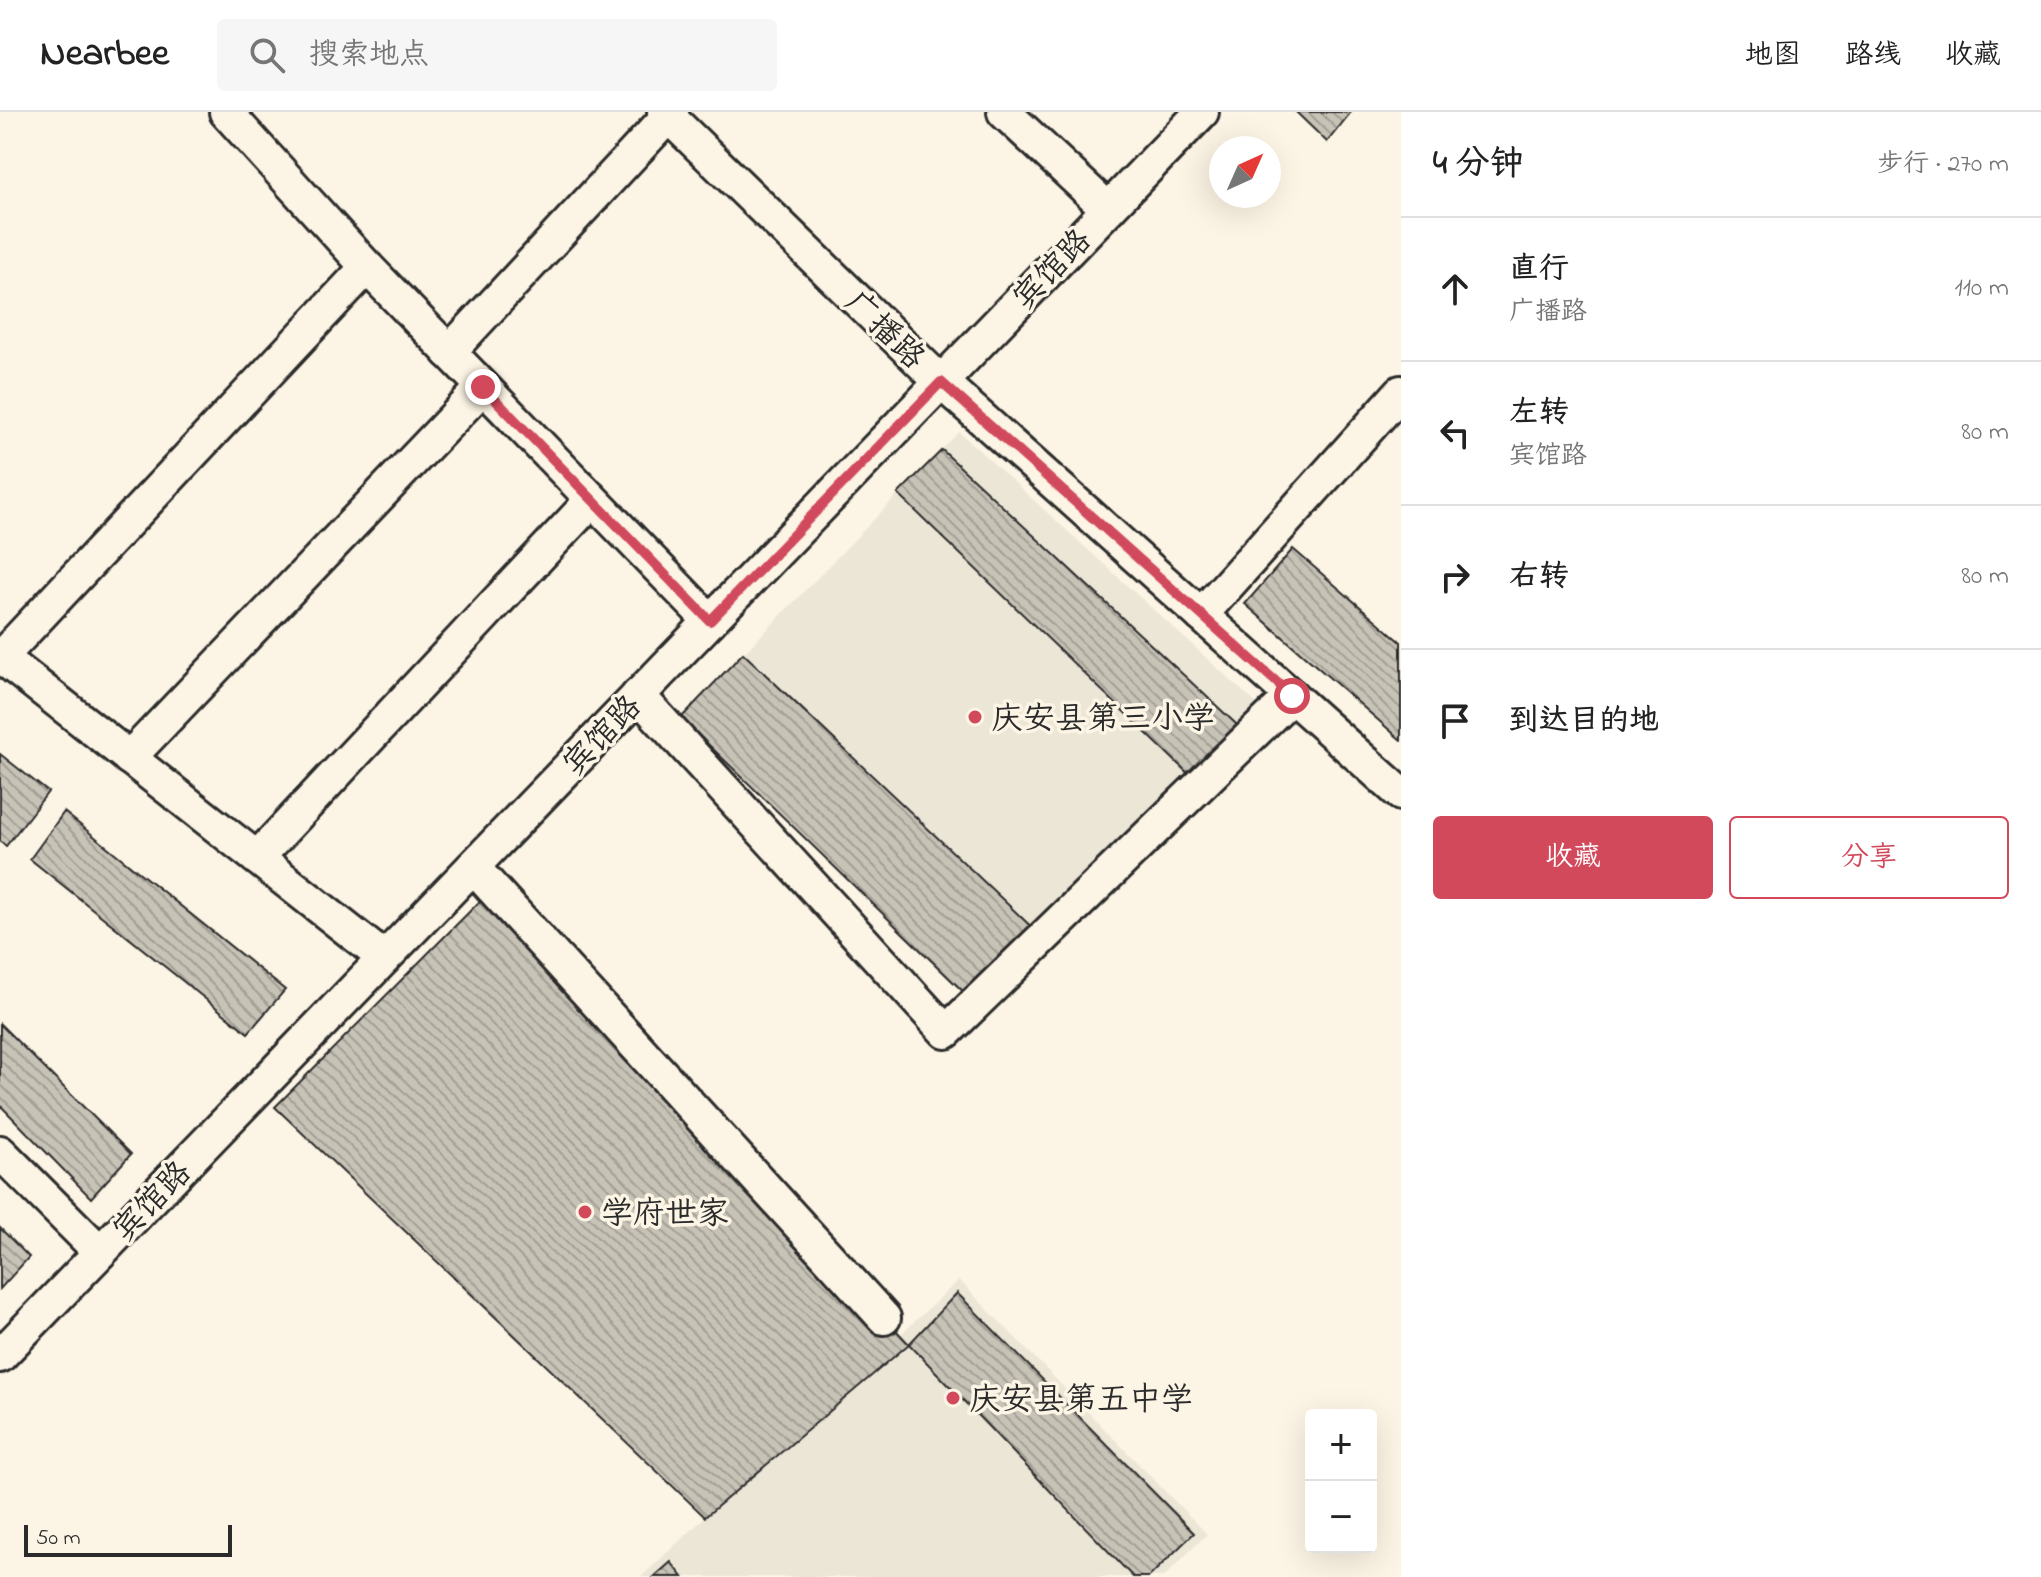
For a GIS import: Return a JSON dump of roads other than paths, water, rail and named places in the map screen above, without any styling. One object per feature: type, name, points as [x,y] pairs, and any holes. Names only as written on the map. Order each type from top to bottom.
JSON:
[{"type":"street","points":[[226,112],[367,267],[710,621]]},
{"type":"street","points":[[1004,112],[1108,209]]},
{"type":"street","name":"宾馆路","points":[[0,1356],[1202,112]]},
{"type":"street","points":[[449,352],[668,113]]},
{"type":"street","name":"广播路","points":[[668,113],[941,382],[1401,794]]},
{"type":"street","points":[[367,267],[0,656],[384,958]]},
{"type":"street","points":[[129,758],[483,387]]},
{"type":"street","points":[[1201,615],[1401,392]]},
{"type":"street","points":[[257,858],[592,500]]},
{"type":"street","points":[[638,695],[946,1032],[1292,696]]},
{"type":"street","points":[[473,867],[884,1318]]},
{"type":"street","points":[[0,1152],[100,1252]]},
{"type":"place","name":"庆安县第三小学","points":[[975,717]]},
{"type":"place","name":"学府世家","points":[[585,1212]]},
{"type":"place","name":"庆安县第五中学","points":[[953,1398]]}]
